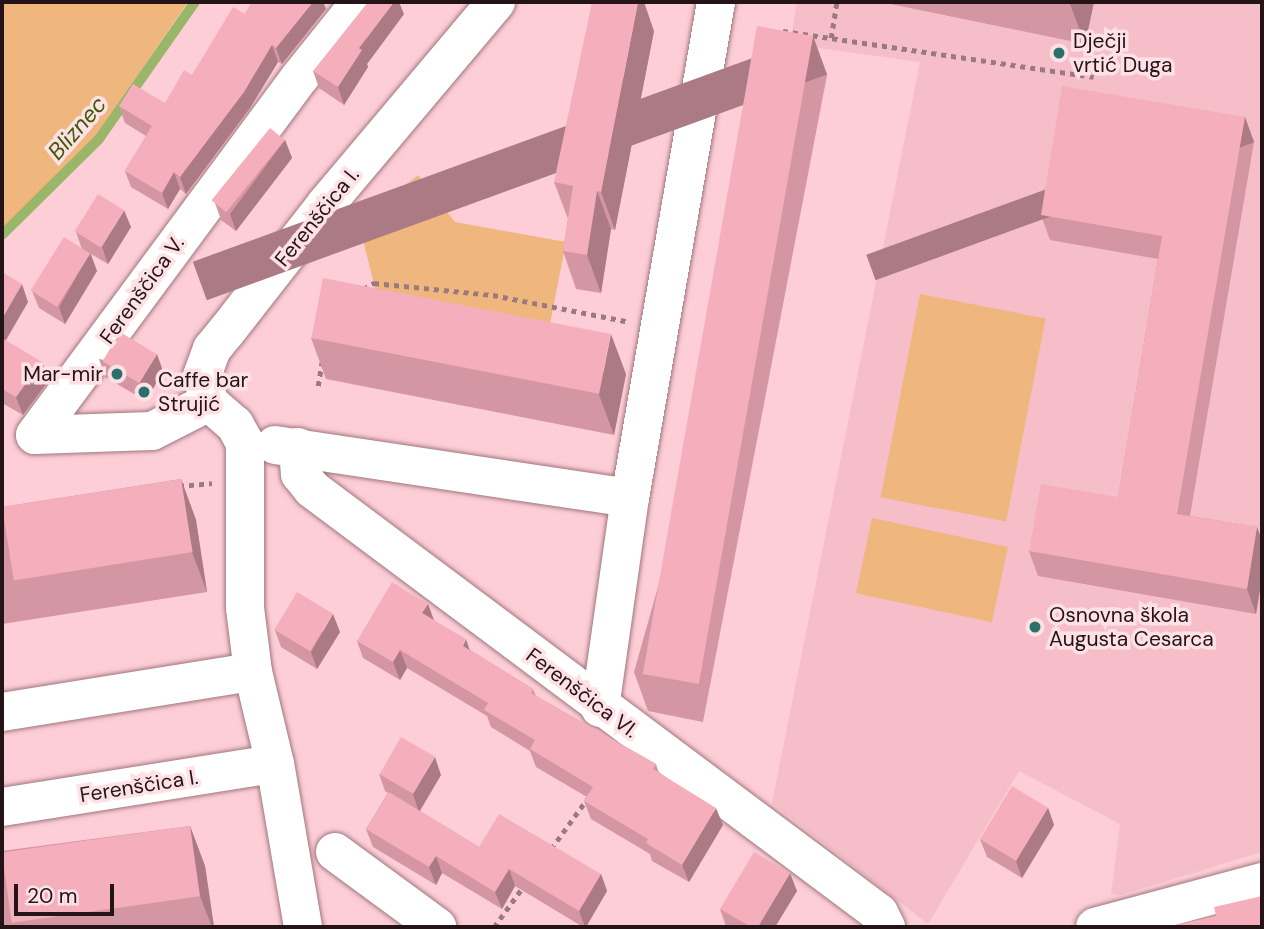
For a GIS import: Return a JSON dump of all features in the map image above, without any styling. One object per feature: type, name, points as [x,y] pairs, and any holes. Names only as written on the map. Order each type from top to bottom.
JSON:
[{"type":"street","name":"Ferenščica V.","points":[[209,402],[152,431],[35,435],[300,76],[359,2]]},
{"type":"street","name":"Ferenščica I.","points":[[209,402],[202,376],[212,349],[334,194],[496,2]]},
{"type":"street","points":[[600,708],[630,498],[716,2]]},
{"type":"street","points":[[209,402],[235,425],[245,443],[245,608],[253,672],[275,764],[303,927]]},
{"type":"street","points":[[245,443],[298,447],[630,498]]},
{"type":"street","name":"Ferenščica VI.","points":[[298,447],[300,474],[312,489],[600,708],[879,913],[886,927]]},
{"type":"street","points":[[2,712],[253,672]]},
{"type":"street","name":"Ferenščica I.","points":[[2,807],[275,764]]},
{"type":"street","points":[[335,852],[437,927]]},
{"type":"street","points":[[1100,927],[1262,882]]},
{"type":"path","points":[[831,38],[837,2]]},
{"type":"path","points":[[780,31],[1094,77]]},
{"type":"path","points":[[353,294],[374,283],[494,295],[631,322]]},
{"type":"path","points":[[318,386],[322,359]]},
{"type":"path","points":[[166,488],[222,483]]},
{"type":"path","points":[[549,852],[588,798]]},
{"type":"path","points":[[494,927],[525,884]]},
{"type":"shaded area","points":[[2,2],[188,2],[94,138],[2,233]]},
{"type":"shaded area","name":"Osnovna škola Augusta Cesarca","points":[[797,2],[1262,2],[1262,852],[1121,895],[1111,894],[1120,824],[1019,771],[928,924],[772,803],[920,62],[790,44]]},
{"type":"shaded area","points":[[418,175],[455,222],[566,242],[548,334],[378,301],[359,223]]},
{"type":"shaded area","points":[[920,294],[1046,318],[1006,522],[881,497]]},
{"type":"shaded area","points":[[872,518],[1008,547],[992,622],[856,593]]},
{"type":"building","points":[[252,2],[313,2],[276,48],[272,45],[244,92],[180,177],[174,172],[162,193],[125,171],[152,126],[119,106],[133,84],[165,103],[184,70],[192,75],[233,7],[245,14]]},
{"type":"building","points":[[368,2],[394,2],[359,48],[362,50],[338,87],[313,71]]},
{"type":"building","points":[[592,2],[638,2],[601,192],[597,191],[587,255],[563,251],[573,186],[554,182]]},
{"type":"building","points":[[757,26],[813,36],[699,684],[643,674]]},
{"type":"building","points":[[1062,86],[1245,117],[1177,514],[1257,527],[1247,589],[1029,551],[1041,484],[1118,497],[1162,236],[1041,215]]},
{"type":"building","points":[[270,128],[285,140],[226,212],[211,200]]},
{"type":"building","points":[[98,194],[124,210],[101,248],[75,231]]},
{"type":"building","points":[[64,237],[90,253],[57,307],[31,290]]},
{"type":"building","points":[[2,272],[22,284],[2,319]]},
{"type":"building","points":[[323,278],[611,334],[599,394],[311,338]]},
{"type":"building","points":[[120,332],[157,354],[139,383],[102,361]]},
{"type":"building","points":[[2,338],[42,362],[16,397],[2,389]]},
{"type":"building","points":[[181,479],[193,552],[14,580],[2,507]]},
{"type":"building","points":[[392,582],[428,604],[422,613],[466,639],[463,646],[533,689],[531,693],[656,764],[653,769],[716,808],[682,865],[646,843],[648,839],[584,801],[593,787],[530,749],[535,740],[484,710],[488,703],[400,650],[393,662],[357,641]]},
{"type":"building","points":[[297,592],[333,614],[310,651],[274,630]]},
{"type":"building","points":[[401,737],[435,756],[413,794],[380,774]]},
{"type":"building","points":[[1012,786],[1048,808],[1016,861],[980,839]]},
{"type":"building","points":[[389,792],[479,847],[499,814],[601,874],[579,911],[509,869],[495,892],[436,856],[429,867],[366,829]]},
{"type":"building","points":[[190,826],[200,896],[12,923],[2,852]]},
{"type":"building","points":[[754,852],[790,873],[758,927],[751,927],[720,909]]},
{"type":"building","points":[[1262,896],[1262,927],[1167,927],[1216,916],[1214,907]]},
{"type":"waterway","name":"Bliznec","points":[[2,235],[99,139],[195,2]]},
{"type":"place","name":"Dječji vrtić Duga","points":[[1059,53]]},
{"type":"place","name":"Mar-mir","points":[[117,374]]},
{"type":"place","name":"Caffe bar Strujić","points":[[144,392]]},
{"type":"place","name":"Osnovna škola Augusta Cesarca","points":[[1035,627]]}]
